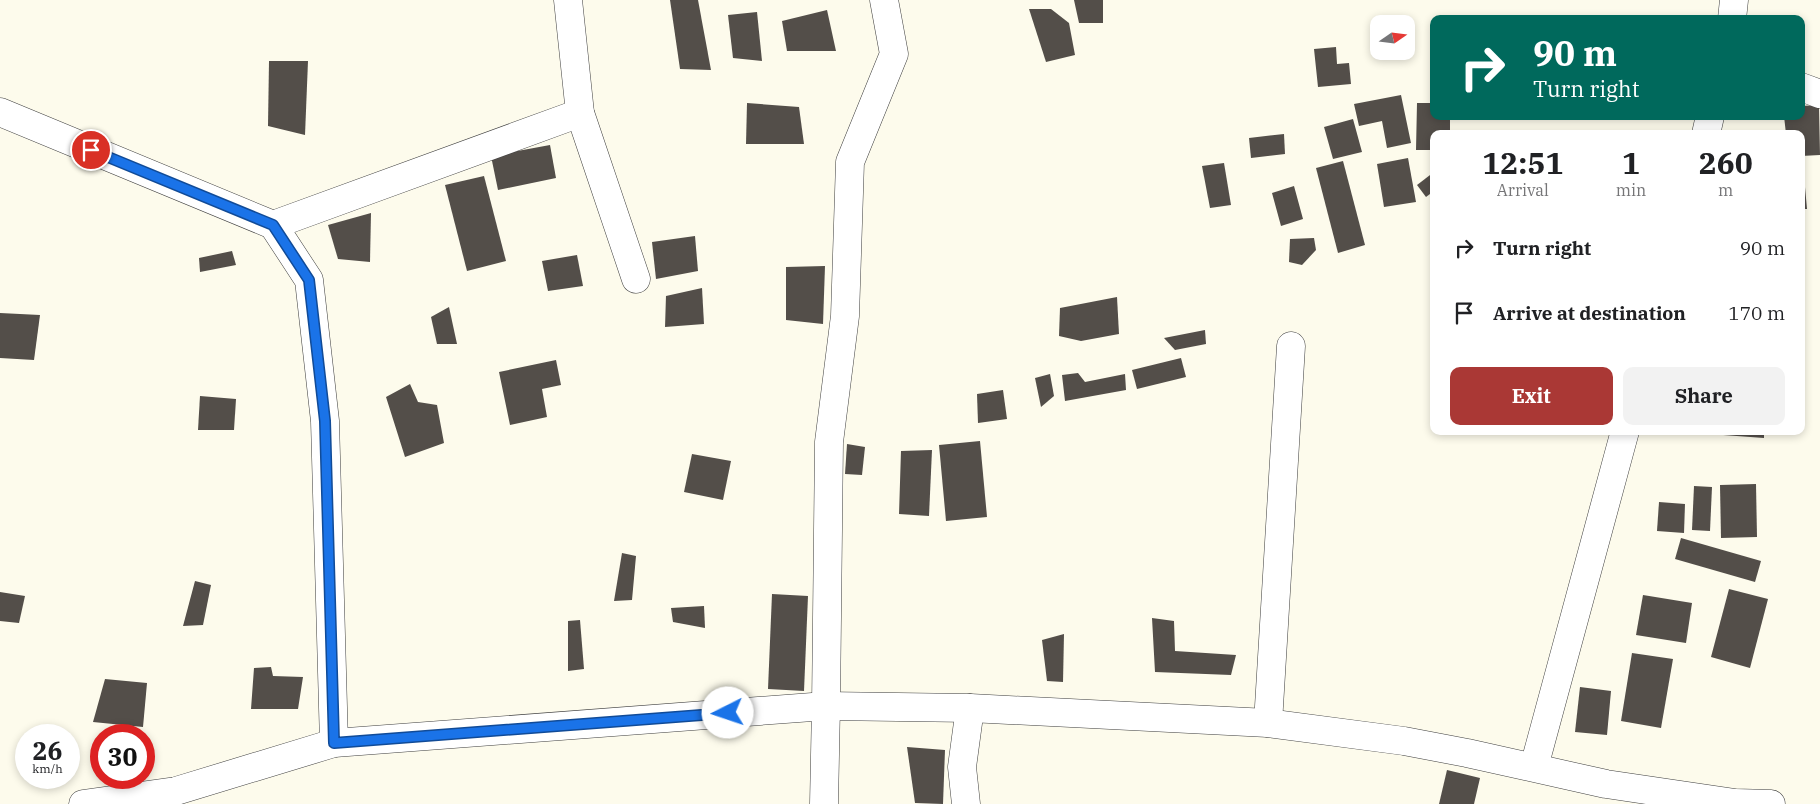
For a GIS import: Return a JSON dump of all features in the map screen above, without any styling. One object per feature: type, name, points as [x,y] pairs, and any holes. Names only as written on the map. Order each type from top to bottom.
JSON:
[{"type":"street","points":[[568,0],[580,113],[636,279]]},
{"type":"street","points":[[824,804],[829,442],[845,316],[850,162],[894,54],[884,0]]},
{"type":"street","points":[[1732,15],[1734,0]]},
{"type":"street","points":[[1805,88],[1820,94]]},
{"type":"street","points":[[0,112],[273,225],[309,280],[325,421],[334,743]]},
{"type":"street","points":[[273,225],[580,113]]},
{"type":"street","points":[[1268,723],[1291,346]]},
{"type":"street","points":[[1534,767],[1624,435]]},
{"type":"street","points":[[83,804],[176,791],[334,743],[826,706],[970,708],[1268,723],[1404,741],[1467,752],[1606,784],[1735,803],[1771,804]]},
{"type":"street","points":[[966,804],[962,767],[970,708]]},
{"type":"building","points":[[670,0],[698,0],[711,70],[680,69]]},
{"type":"building","points":[[1074,0],[1103,0],[1103,23],[1079,23]]},
{"type":"building","points":[[1029,9],[1051,9],[1069,23],[1075,55],[1046,62]]},
{"type":"building","points":[[827,10],[836,51],[787,51],[782,21]]},
{"type":"building","points":[[757,12],[762,61],[733,58],[728,15]]},
{"type":"building","points":[[1336,47],[1337,64],[1349,63],[1351,84],[1318,87],[1314,49]]},
{"type":"building","points":[[269,61],[308,61],[305,135],[268,126]]},
{"type":"building","points":[[1401,95],[1411,143],[1387,148],[1382,121],[1359,126],[1354,104]]},
{"type":"building","points":[[747,103],[799,107],[804,144],[746,144]]},
{"type":"building","points":[[1417,103],[1430,103],[1430,120],[1450,120],[1450,130],[1430,130],[1430,150],[1416,150]]},
{"type":"building","points":[[1819,105],[1820,155],[1805,156],[1805,130],[1786,130],[1784,120],[1805,120],[1805,106]]},
{"type":"building","points":[[1353,119],[1362,152],[1333,159],[1324,127]]},
{"type":"building","points":[[1284,134],[1285,154],[1251,158],[1249,138]]},
{"type":"building","points":[[550,145],[556,178],[498,190],[491,156]]},
{"type":"building","points":[[1408,158],[1416,202],[1384,207],[1377,164]]},
{"type":"building","points":[[1343,161],[1365,245],[1338,253],[1316,168]]},
{"type":"building","points":[[1224,163],[1231,205],[1210,208],[1202,166]]},
{"type":"building","points":[[1430,175],[1430,194],[1426,197],[1417,185]]},
{"type":"building","points":[[484,176],[506,261],[467,271],[445,185]]},
{"type":"building","points":[[1294,186],[1303,219],[1281,226],[1272,193]]},
{"type":"building","points":[[1805,187],[1807,209],[1805,209]]},
{"type":"building","points":[[371,213],[370,262],[338,259],[328,225]]},
{"type":"building","points":[[695,236],[698,271],[656,279],[652,242]]},
{"type":"building","points":[[1314,238],[1316,250],[1302,265],[1289,262],[1290,239]]},
{"type":"building","points":[[232,251],[236,265],[200,272],[199,258]]},
{"type":"building","points":[[577,255],[583,286],[548,291],[542,261]]},
{"type":"building","points":[[825,266],[823,324],[786,320],[786,267]]},
{"type":"building","points":[[702,288],[704,324],[665,327],[666,296]]},
{"type":"building","points":[[1117,297],[1119,334],[1081,341],[1059,336],[1060,308]]},
{"type":"building","points":[[449,307],[457,344],[437,344],[431,317]]},
{"type":"building","points":[[0,313],[40,315],[34,360],[0,358]]},
{"type":"building","points":[[1205,330],[1206,344],[1175,350],[1164,338]]},
{"type":"building","points":[[1181,358],[1186,377],[1137,389],[1132,370]]},
{"type":"building","points":[[556,360],[561,385],[542,389],[547,417],[510,425],[499,372]]},
{"type":"building","points":[[1078,373],[1085,382],[1125,374],[1126,390],[1065,401],[1062,375]]},
{"type":"building","points":[[1050,374],[1054,396],[1041,407],[1035,378]]},
{"type":"building","points":[[410,384],[418,402],[437,405],[444,443],[405,457],[386,397]]},
{"type":"building","points":[[1003,390],[1007,419],[978,423],[977,394]]},
{"type":"building","points":[[200,396],[236,399],[234,430],[198,430]]},
{"type":"building","points":[[1723,435],[1764,435],[1764,438]]},
{"type":"building","points":[[980,441],[987,517],[946,521],[939,445]]},
{"type":"building","points":[[847,444],[865,447],[862,475],[845,474]]},
{"type":"building","points":[[932,450],[929,516],[899,514],[901,451]]},
{"type":"building","points":[[692,454],[731,461],[723,500],[684,492]]},
{"type":"building","points":[[1756,484],[1757,537],[1721,538],[1720,485]]},
{"type":"building","points":[[1694,486],[1712,487],[1710,531],[1692,530]]},
{"type":"building","points":[[1659,502],[1685,504],[1684,533],[1657,531]]},
{"type":"building","points":[[1681,538],[1761,561],[1755,582],[1675,559]]},
{"type":"building","points":[[622,553],[636,556],[632,600],[614,601]]},
{"type":"building","points":[[195,581],[211,585],[203,625],[183,626]]},
{"type":"building","points":[[1729,589],[1768,599],[1750,668],[1711,657]]},
{"type":"building","points":[[0,592],[25,596],[19,623],[0,621]]},
{"type":"building","points":[[772,594],[808,596],[804,691],[768,689]]},
{"type":"building","points":[[1643,595],[1692,603],[1686,643],[1636,635]]},
{"type":"building","points":[[704,606],[705,628],[673,622],[671,608]]},
{"type":"building","points":[[1152,618],[1174,621],[1175,651],[1236,655],[1231,675],[1155,672]]},
{"type":"building","points":[[580,620],[584,669],[568,671],[568,621]]},
{"type":"building","points":[[1064,634],[1063,682],[1047,681],[1042,640]]},
{"type":"building","points":[[1632,653],[1673,659],[1661,728],[1621,721]]},
{"type":"building","points":[[271,667],[273,676],[303,677],[298,709],[251,709],[254,668]]},
{"type":"building","points":[[105,679],[147,683],[143,724],[93,722]]},
{"type":"building","points":[[1580,687],[1611,691],[1607,735],[1575,732]]},
{"type":"building","points":[[907,747],[945,750],[943,804],[915,803]]},
{"type":"building","points":[[1447,770],[1480,778],[1474,804],[1439,804]]},
{"type":"route","points":[[91,150],[273,225],[309,280],[325,421],[334,743],[728,713]]}]
